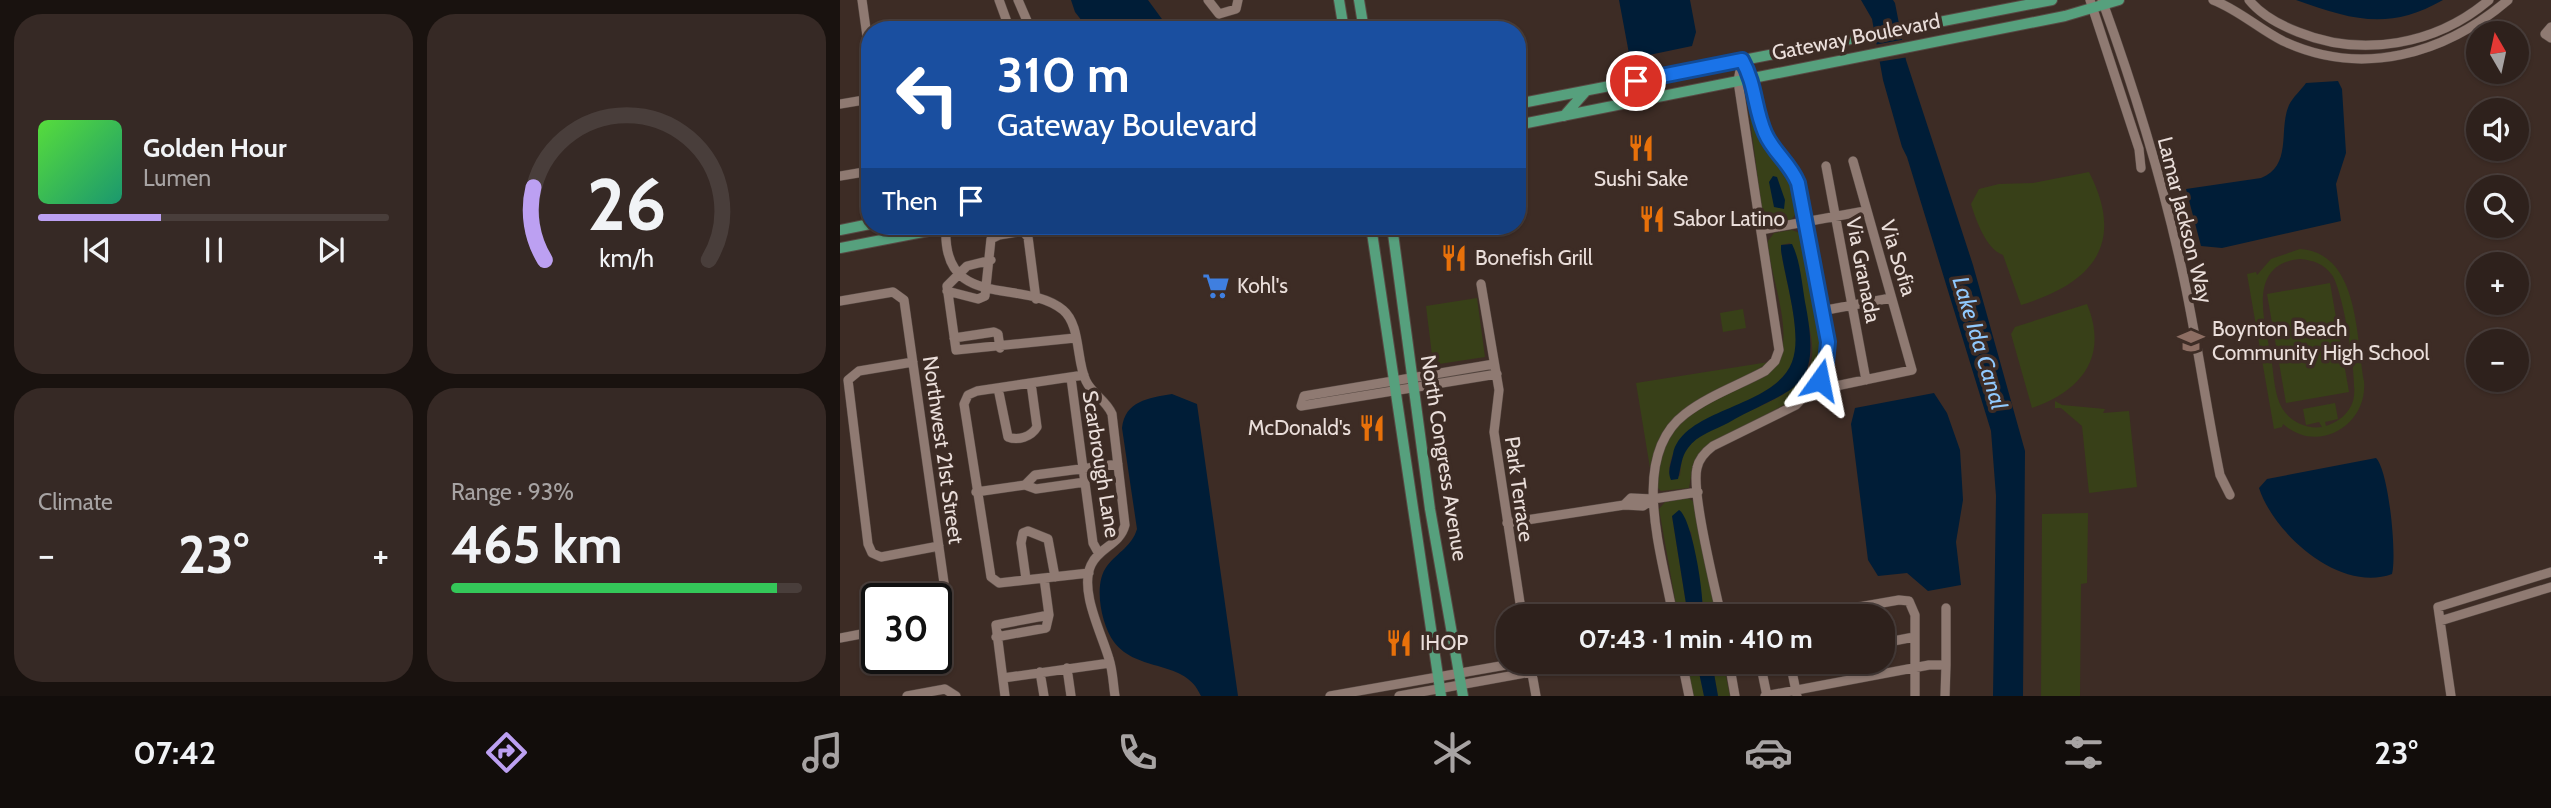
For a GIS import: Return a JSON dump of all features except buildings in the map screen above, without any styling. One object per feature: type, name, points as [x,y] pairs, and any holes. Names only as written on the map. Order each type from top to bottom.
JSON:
[{"type":"main road","points":[[1339,0],[1342,21]]},
{"type":"main road","points":[[1359,0],[1362,21]]},
{"type":"main road","name":"Gateway Boulevard","points":[[1526,102],[2052,0]]},
{"type":"main road","name":"Gateway Boulevard","points":[[1526,123],[2119,0]]},
{"type":"main road","points":[[1564,116],[1586,91]]},
{"type":"main road","points":[[840,230],[861,226]]},
{"type":"main road","points":[[840,248],[904,235]]},
{"type":"main road","name":"North Congress Avenue","points":[[1372,235],[1440,687]]},
{"type":"main road","name":"North Congress Avenue","points":[[1393,235],[1412,382],[1461,684]]},
{"type":"street","points":[[862,0],[865,21]]},
{"type":"street","points":[[999,0],[1007,21]]},
{"type":"street","points":[[1018,0],[1027,21]]},
{"type":"street","points":[[1208,0],[1219,14],[1236,9],[1238,0]]},
{"type":"street","points":[[2213,0],[2231,8],[2269,33],[2301,48],[2335,57],[2365,59],[2406,55],[2443,43],[2473,27],[2508,0]]},
{"type":"street","points":[[2249,0],[2288,28],[2326,42],[2359,46],[2392,44],[2429,34],[2463,18],[2489,0]]},
{"type":"street","name":"Lamar Jackson Way","points":[[2097,3],[2153,154],[2183,271],[2221,479],[2230,495]]},
{"type":"street","name":"Lamar Jackson Way","points":[[2097,3],[2121,99],[2139,149],[2141,168]]},
{"type":"street","points":[[2551,27],[2546,34],[2551,38]]},
{"type":"street","points":[[1719,604],[1698,492],[1698,466],[1708,450],[1796,405],[1820,380],[1826,363],[1828,342],[1794,172],[1765,133],[1752,78],[1742,60]]},
{"type":"street","points":[[1672,604],[1653,499],[1655,460],[1661,440],[1690,410],[1765,371],[1777,356],[1780,339],[1738,81],[1742,60]]},
{"type":"street","points":[[2121,99],[2133,95]]},
{"type":"street","points":[[840,104],[861,100]]},
{"type":"street","name":"Via Sofia","points":[[1853,161],[1865,211],[1912,365],[1908,373],[1866,380]]},
{"type":"street","name":"Via Granada","points":[[1826,166],[1866,380]]},
{"type":"street","points":[[840,176],[861,172]]},
{"type":"street","points":[[1761,230],[1865,211]]},
{"type":"street","points":[[952,235],[960,262],[960,272],[968,281],[986,288],[1036,299],[1062,309],[1069,317],[1088,385],[1111,410],[1125,529],[1116,542],[1099,554],[1089,573],[1095,623],[1110,663],[1115,696]]},
{"type":"street","points":[[947,291],[978,299],[985,296],[991,260],[990,244],[994,236],[1002,235]]},
{"type":"street","points":[[1025,235],[1036,299]]},
{"type":"street","points":[[991,260],[967,266],[950,281],[947,291],[954,338],[960,352],[1075,338]]},
{"type":"street","name":"Park Terrace","points":[[1481,284],[1500,398],[1493,425],[1520,604]]},
{"type":"street","name":"Northwest 21st Street","points":[[840,301],[888,292],[897,293],[904,300],[944,583]]},
{"type":"street","points":[[1821,311],[1891,298]]},
{"type":"street","points":[[954,338],[994,332],[998,334],[1000,348]]},
{"type":"street","points":[[913,362],[854,373],[846,385],[867,544],[872,553],[881,556],[939,547]]},
{"type":"street","points":[[1394,386],[1304,396],[1301,406],[1394,386],[1412,382],[1494,363]]},
{"type":"street","points":[[1412,382],[1497,374]]},
{"type":"street","points":[[1084,375],[972,392],[964,404],[990,577],[999,583],[1089,573]]},
{"type":"street","name":"Scarbrough Lane","points":[[1071,378],[1093,543],[1099,554]]},
{"type":"street","points":[[1820,380],[1836,386],[1866,380]]},
{"type":"street","points":[[998,388],[1006,433],[1016,439],[1032,433],[1037,427],[1031,383]]},
{"type":"street","points":[[1024,485],[1035,475],[1118,464]]},
{"type":"street","points":[[976,492],[1024,485],[1036,489],[1085,482]]},
{"type":"street","points":[[1507,523],[1624,505],[1631,498],[1653,499],[1698,492]]},
{"type":"street","points":[[1026,579],[1021,543],[1023,533],[1028,531],[1048,539],[1055,577]]},
{"type":"street","points":[[2440,621],[2550,587],[2548,573],[2438,607],[2440,621],[2451,696]]},
{"type":"street","points":[[1005,696],[996,625],[1000,622],[1049,615],[1044,578]]},
{"type":"street","points":[[1876,604],[1899,600],[1909,601],[1913,606],[1914,696]]},
{"type":"street","points":[[1945,696],[1946,608]]},
{"type":"street","points":[[840,638],[861,634]]},
{"type":"street","points":[[1895,641],[1914,637]]},
{"type":"street","points":[[1003,678],[1110,663]]},
{"type":"street","points":[[1762,674],[1766,696],[1796,693],[1914,667],[1946,665]]},
{"type":"street","points":[[1067,668],[1071,696]]},
{"type":"street","points":[[1040,672],[1044,696]]},
{"type":"street","points":[[1461,684],[1496,672]]},
{"type":"street","points":[[1330,696],[1440,687],[1500,674]]},
{"type":"street","points":[[1532,674],[1536,696]]},
{"type":"street","points":[[1684,674],[1689,696]]},
{"type":"street","points":[[1731,674],[1735,696]]},
{"type":"street","points":[[1792,674],[1796,693]]},
{"type":"street","points":[[1399,696],[1440,687]]},
{"type":"street","points":[[907,696],[953,693]]},
{"type":"green space","points":[[1747,96],[1763,142],[1791,178],[1798,211],[1791,220],[1773,223],[1763,217]]},
{"type":"green space","points":[[2089,172],[2100,198],[2104,221],[2102,241],[2095,258],[2083,273],[2066,286],[2021,305],[2003,255],[1987,240],[1971,204],[1979,189],[1999,184],[2033,183]]},
{"type":"green space","points":[[1792,230],[1802,234],[1804,239],[1824,347],[1818,373],[1797,398],[1703,448],[1693,464],[1689,488],[1661,491],[1657,487],[1660,459],[1665,443],[1673,431],[1697,411],[1770,372],[1779,360],[1783,345],[1783,328],[1768,241],[1774,233]],"holes":[[[1790,243],[1812,344],[1811,363],[1803,378],[1772,401],[1697,438],[1684,453],[1680,476],[1669,474],[1675,451],[1688,433],[1707,420],[1771,388],[1786,373],[1795,353],[1796,342],[1781,245]]]},
{"type":"green space","points":[[2300,249],[2319,254],[2334,265],[2351,300],[2364,381],[2363,397],[2358,411],[2349,422],[2338,431],[2325,436],[2311,437],[2297,433],[2283,424],[2282,427],[2274,429],[2247,274],[2256,272],[2257,275],[2271,259]],"holes":[[[2300,259],[2322,265],[2332,275],[2341,299],[2352,358],[2353,401],[2346,414],[2339,420],[2326,426],[2325,422],[2338,419],[2335,403],[2303,409],[2306,425],[2319,422],[2322,427],[2311,427],[2296,422],[2284,411],[2278,399],[2265,328],[2263,297],[2266,283],[2272,272],[2283,263]]]},
{"type":"green space","points":[[2330,283],[2349,392],[2286,403],[2267,294]]},
{"type":"green space","points":[[1477,298],[1485,357],[1439,364],[1432,355],[1426,306]]},
{"type":"green space","points":[[2087,304],[2095,340],[2086,370],[2077,382],[2064,392],[2032,408],[2011,334],[2015,327]]},
{"type":"green space","points":[[1743,309],[1746,328],[1723,332],[1720,313]]},
{"type":"green space","points":[[1769,362],[1681,414],[1657,445],[1650,468],[1636,383]]},
{"type":"green space","points":[[2055,401],[2062,405],[2105,409],[2103,413],[2129,411],[2137,487],[2089,493],[2082,426],[2061,408],[2055,408]]},
{"type":"green space","points":[[1688,498],[1696,503],[1714,604],[1703,604],[1691,532],[1672,516],[1686,604],[1676,604],[1659,509],[1665,502]]},
{"type":"green space","points":[[2088,513],[2087,583],[2081,584],[2080,696],[2041,696],[2042,514]]},
{"type":"green space","points":[[1688,674],[1699,674],[1704,696],[1693,696]]},
{"type":"green space","points":[[1714,674],[1725,674],[1730,696],[1718,696]]},
{"type":"water","points":[[1071,0],[1148,0],[1163,21],[1082,21]]},
{"type":"water","points":[[1619,0],[1690,0],[1696,32],[1692,46],[1630,59]]},
{"type":"water","name":"Lake Ida Canal","points":[[1861,0],[1893,0],[1895,3],[1906,60],[1973,265],[2025,451],[2023,696],[1993,696],[1996,496],[1991,431],[1902,147],[1883,80],[1872,19]]},
{"type":"water","points":[[2296,0],[2443,0],[2405,16],[2370,19],[2335,13]]},
{"type":"water","points":[[2338,81],[2342,89],[2346,153],[2336,184],[2341,221],[2222,248],[2201,246],[2186,189],[2261,178],[2271,172],[2281,156],[2286,115],[2293,99],[2306,83]]},
{"type":"water","points":[[1773,176],[1777,177],[1785,200],[1784,209],[1774,207],[1769,182]]},
{"type":"water","points":[[1792,244],[1799,267],[1810,335],[1810,356],[1806,372],[1786,393],[1696,440],[1684,455],[1678,479],[1671,480],[1670,467],[1680,439],[1710,417],[1768,389],[1782,377],[1792,362],[1795,350],[1794,322],[1781,245]]},
{"type":"water","points":[[1934,393],[1947,413],[1960,450],[1963,500],[1956,542],[1961,585],[1928,591],[1907,573],[1878,576],[1868,560],[1851,424],[1855,408]]},
{"type":"water","points":[[1172,394],[1197,404],[1238,696],[1201,696],[1194,684],[1184,676],[1124,652],[1109,634],[1102,615],[1100,583],[1103,574],[1107,566],[1132,540],[1137,529],[1122,428],[1124,419],[1139,402]]},
{"type":"water","points":[[2376,458],[2385,479],[2391,514],[2392,574],[2372,578],[2351,575],[2312,555],[2279,524],[2259,488],[2267,479]]},
{"type":"water","points":[[1679,510],[1689,527],[1703,604],[1686,604],[1672,516]]},
{"type":"water","points":[[1699,674],[1714,674],[1718,696],[1704,696]]},
{"type":"pier","points":[[1906,39],[1909,57],[1877,62],[1874,45]]},
{"type":"place","name":"Sushi Sake","points":[[1641,148]]},
{"type":"place","name":"Sabor Latino","points":[[1652,219]]},
{"type":"place","name":"Bonefish Grill","points":[[1454,258]]},
{"type":"place","name":"Kohl's","points":[[1216,286]]},
{"type":"place","name":"Boynton Beach Community High School","points":[[2191,341]]},
{"type":"place","name":"McDonald's","points":[[1372,428]]},
{"type":"place","name":"IHOP","points":[[1399,643]]},
{"type":"route","points":[[1636,81],[1742,60],[1752,78],[1765,133],[1789,164],[1798,183],[1828,342],[1826,363],[1820,380]]}]
